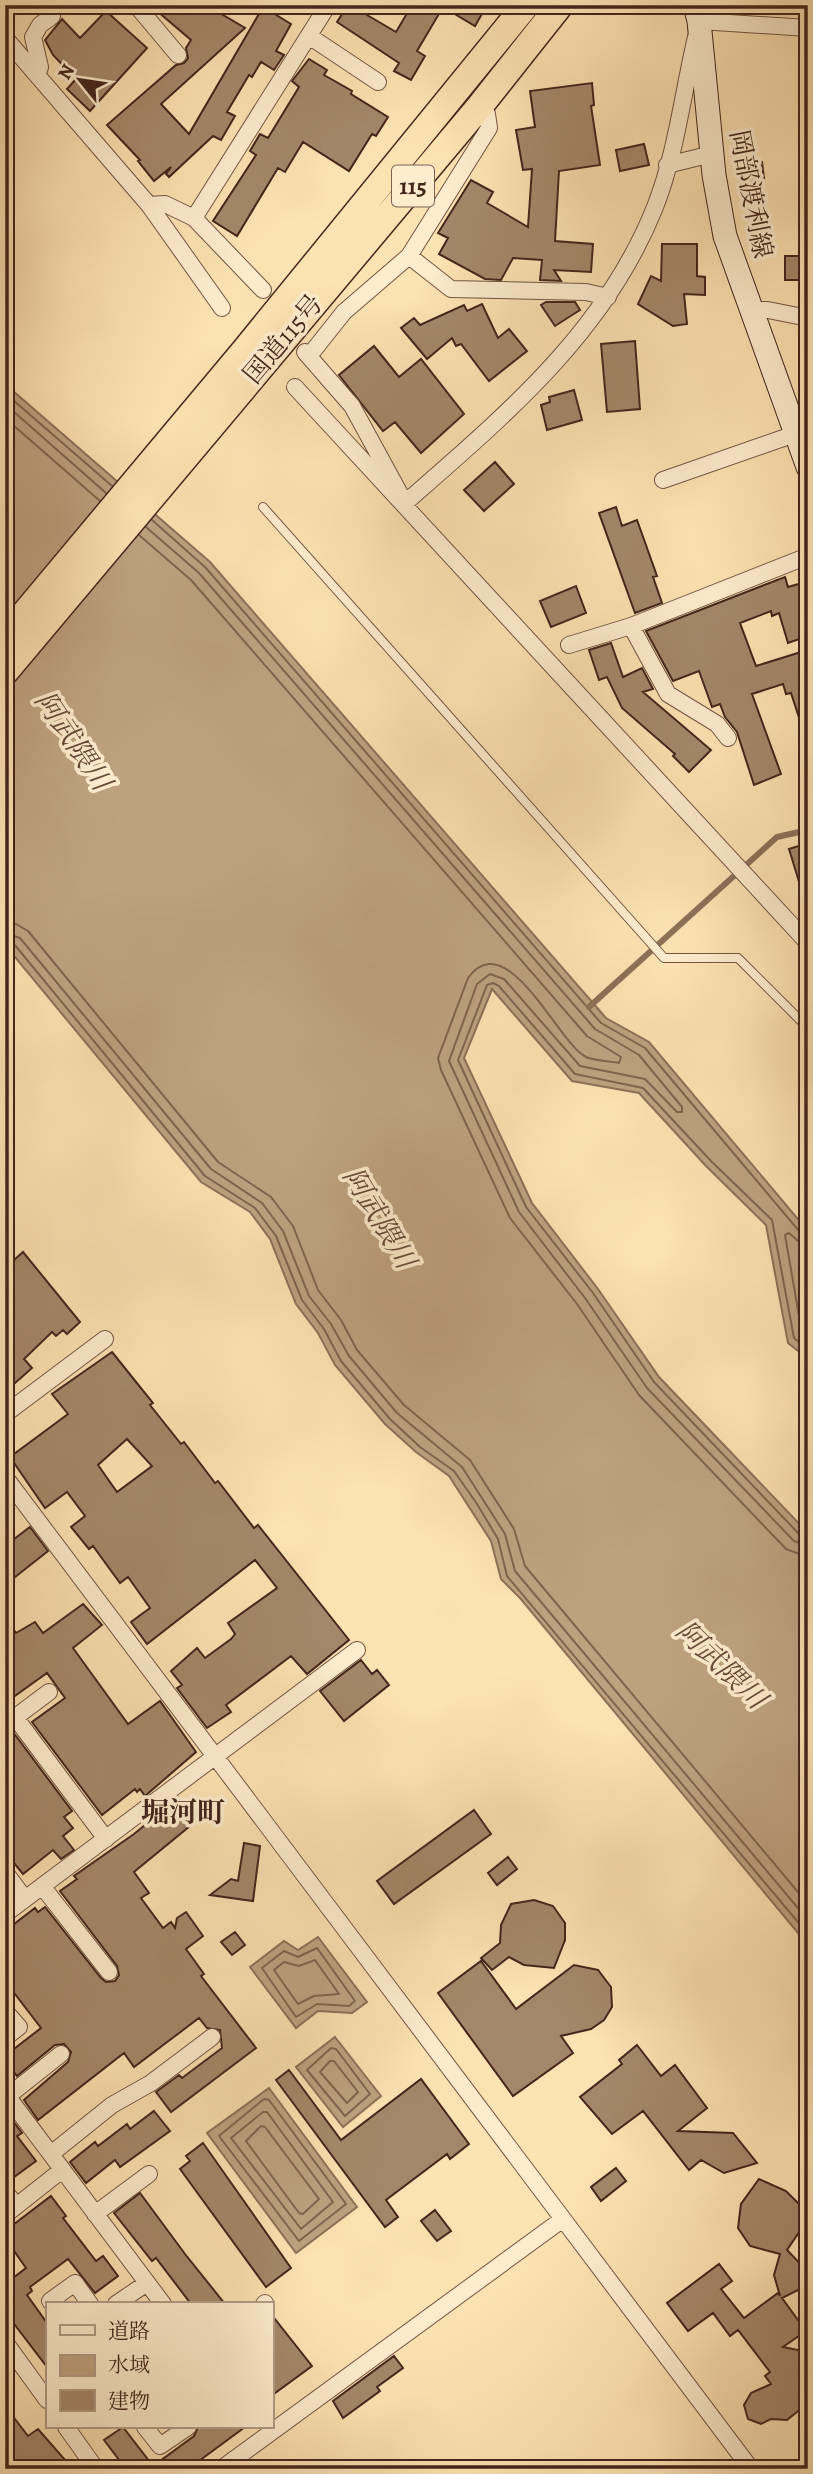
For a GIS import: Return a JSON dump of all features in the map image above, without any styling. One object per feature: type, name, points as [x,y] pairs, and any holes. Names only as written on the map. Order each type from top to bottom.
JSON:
[{"type":"highway","name":"国道115号","points":[[5,672],[254,357],[526,5]]},
{"type":"highway","name":"国道115号","points":[[5,637],[480,106],[559,5]]},
{"type":"main road","name":"岡部渡利線","points":[[698,11],[712,154],[725,236],[808,467]]},
{"type":"street","points":[[136,5],[177,55]]},
{"type":"street","points":[[194,218],[328,5]]},
{"type":"street","points":[[405,503],[516,406],[573,345],[608,298],[655,206],[667,165],[698,11],[808,28]]},
{"type":"street","points":[[37,75],[40,67],[33,37],[40,25],[52,16]]},
{"type":"street","points":[[309,36],[378,82]]},
{"type":"street","points":[[5,38],[149,205],[222,308]]},
{"type":"street","points":[[405,503],[352,406],[307,354],[344,312],[409,256],[489,128],[487,114],[480,106]]},
{"type":"street","points":[[667,165],[712,154]]},
{"type":"street","points":[[149,205],[165,204],[194,218],[263,290]]},
{"type":"street","points":[[409,256],[451,289],[586,292],[608,298]]},
{"type":"street","points":[[750,310],[768,310],[808,318]]},
{"type":"street","points":[[295,387],[405,503],[808,943]]},
{"type":"street","points":[[663,480],[795,433]]},
{"type":"street","points":[[569,645],[631,626],[808,556]]},
{"type":"street","points":[[631,626],[668,694],[688,709],[717,724],[728,738]]},
{"type":"street","points":[[5,1414],[105,1339]]},
{"type":"street","points":[[5,1477],[751,2469]]},
{"type":"street","points":[[5,1914],[218,1757],[357,1650]]},
{"type":"street","points":[[49,1692],[10,1721],[106,1839]]},
{"type":"street","points":[[5,1872],[25,1899]]},
{"type":"street","points":[[42,1886],[108,1972]]},
{"type":"street","points":[[5,2011],[19,2027],[5,2038]]},
{"type":"street","points":[[51,2154],[112,2105],[151,2083],[212,2037]]},
{"type":"street","points":[[61,2054],[6,2094],[161,2302]]},
{"type":"street","points":[[5,2192],[11,2211],[62,2170]]},
{"type":"street","points":[[95,2214],[149,2174]]},
{"type":"street","points":[[273,2423],[563,2219]]},
{"type":"street","points":[[51,2302],[75,2283],[89,2302]]},
{"type":"street","points":[[119,2302],[147,2283]]},
{"type":"street","points":[[5,2342],[46,2399]]},
{"type":"street","points":[[67,2428],[96,2469]]},
{"type":"street","points":[[146,2428],[160,2446],[184,2428]]},
{"type":"street","points":[[221,2469],[260,2432]]},
{"type":"lane","points":[[262,507],[664,958],[738,958],[808,1028]]},
{"type":"water","name":"阿武隈川","points":[[5,384],[210,562],[606,1018],[649,1042],[808,1231],[808,1359],[788,1343],[766,1225],[706,1166],[639,1093],[572,1081],[492,989],[464,1058],[532,1203],[598,1289],[659,1377],[808,1533],[808,1945],[520,1598],[501,1579],[491,1541],[449,1476],[416,1452],[385,1424],[335,1365],[318,1333],[296,1304],[270,1239],[250,1212],[201,1182],[5,945]]},
{"type":"water","points":[[318,1937],[367,2002],[352,2013],[318,2011],[296,2028],[250,1967],[284,1941],[298,1950]]},
{"type":"water","points":[[335,2037],[381,2096],[343,2127],[296,2067]]},
{"type":"water","points":[[269,2088],[357,2207],[296,2253],[207,2133]]},
{"type":"building","points":[[150,5],[206,5],[245,28],[161,104],[189,134],[263,7],[291,24],[276,51],[284,55],[274,70],[261,62],[252,77],[249,75],[227,112],[235,116],[221,140],[213,136],[169,177],[166,174],[171,167],[154,181],[138,161],[140,160],[107,125],[176,65],[184,63],[188,58],[186,48],[191,40]]},
{"type":"building","points":[[348,5],[373,5],[367,15],[396,32],[412,5],[487,5],[475,26],[443,7],[417,51],[425,56],[411,80],[394,71],[399,63],[337,22]]},
{"type":"building","points":[[106,11],[147,48],[90,111],[67,89],[76,79],[53,55],[45,40],[62,19],[80,38]]},
{"type":"building","points":[[309,59],[327,70],[324,75],[388,117],[376,136],[372,134],[349,171],[303,142],[285,172],[278,168],[237,236],[213,221],[256,155],[250,151],[260,134],[268,138],[299,87],[292,81]]},
{"type":"building","points":[[592,83],[594,105],[591,106],[600,165],[559,171],[555,241],[593,244],[591,272],[554,270],[561,281],[540,280],[542,260],[513,258],[501,280],[485,279],[439,254],[448,238],[438,233],[471,180],[493,192],[487,203],[528,227],[532,169],[523,170],[516,130],[535,127],[530,91]]},
{"type":"building","points":[[644,144],[649,165],[620,171],[616,150]]},
{"type":"building","points":[[762,162],[764,179],[740,182],[737,165]]},
{"type":"building","points":[[662,244],[697,244],[697,276],[705,277],[705,295],[684,294],[687,324],[673,326],[638,304],[651,276],[661,281]]},
{"type":"building","points":[[785,256],[802,256],[802,280],[785,280]]},
{"type":"building","points":[[546,302],[575,302],[580,310],[555,326],[541,305]]},
{"type":"building","points":[[482,304],[498,338],[509,329],[527,351],[489,381],[461,344],[456,346],[452,338],[427,359],[401,328],[414,318],[420,325],[464,305],[467,311]]},
{"type":"building","points":[[635,341],[640,409],[607,412],[601,344]]},
{"type":"building","points":[[374,346],[399,377],[421,359],[464,414],[421,453],[395,422],[383,431],[339,375]]},
{"type":"building","points":[[574,390],[582,420],[547,430],[541,405],[550,402],[549,397]]},
{"type":"building","points":[[495,462],[514,484],[484,511],[464,490]]},
{"type":"building","points":[[616,507],[622,526],[637,520],[657,576],[653,577],[662,603],[635,613],[599,513]]},
{"type":"building","points":[[785,577],[788,587],[802,583],[808,600],[808,636],[788,643],[779,613],[772,616],[771,611],[740,623],[756,666],[801,652],[808,673],[808,733],[804,733],[791,693],[786,694],[783,684],[752,694],[781,774],[754,785],[737,732],[725,717],[720,704],[712,707],[699,671],[673,681],[646,631]]},
{"type":"building","points":[[576,586],[586,613],[551,627],[540,601]]},
{"type":"building","points":[[611,643],[623,677],[642,668],[653,689],[643,692],[711,750],[689,772],[673,756],[675,754],[622,708],[607,677],[599,680],[589,650]]},
{"type":"building","points":[[808,843],[808,897],[804,898],[789,849]]},
{"type":"building","points":[[23,1252],[80,1322],[67,1334],[63,1330],[56,1336],[52,1332],[24,1359],[32,1368],[5,1392],[5,1268]]},
{"type":"building","points":[[112,1352],[153,1403],[150,1405],[181,1444],[184,1442],[215,1483],[218,1481],[254,1528],[258,1525],[349,1640],[307,1674],[291,1656],[226,1705],[231,1712],[207,1728],[177,1688],[182,1685],[171,1671],[197,1648],[205,1658],[231,1639],[235,1634],[228,1623],[277,1588],[255,1560],[147,1644],[131,1622],[150,1608],[128,1577],[120,1583],[93,1546],[89,1549],[71,1527],[85,1516],[67,1492],[45,1508],[10,1457],[68,1414],[52,1394]],"holes":[[[127,1439],[152,1466],[117,1492],[98,1465]]]},
{"type":"building","points":[[30,1527],[48,1551],[5,1585],[5,1546]]},
{"type":"building","points":[[83,1604],[102,1625],[73,1648],[128,1724],[160,1701],[196,1752],[145,1796],[140,1789],[137,1792],[135,1789],[102,1815],[32,1722],[65,1698],[47,1673],[5,1703],[5,1617],[16,1633],[35,1622],[43,1633]]},
{"type":"building","points":[[361,1660],[372,1674],[377,1670],[389,1685],[344,1721],[320,1691]]},
{"type":"building","points":[[13,1732],[72,1811],[64,1817],[73,1828],[63,1836],[74,1850],[61,1859],[53,1850],[23,1874],[5,1852],[5,1735]]},
{"type":"building","points":[[178,1798],[196,1821],[134,1872],[149,1893],[141,1898],[163,1928],[171,1922],[175,1928],[177,1918],[186,1912],[203,1936],[186,1949],[204,1974],[201,1976],[256,2048],[171,2112],[156,2092],[179,2075],[182,2078],[222,2048],[220,2030],[207,2028],[199,2018],[134,2067],[124,2053],[38,2120],[24,2100],[68,2062],[71,2052],[64,2044],[55,2045],[17,2076],[5,2061],[5,2056],[41,2028],[5,1981],[5,1931],[35,1908],[38,1912],[45,1907],[101,1978],[106,1982],[115,1981],[119,1975],[117,1966],[60,1891],[77,1879],[74,1876],[134,1834]]},
{"type":"building","points":[[474,1810],[491,1834],[394,1904],[377,1881]]},
{"type":"building","points":[[244,1843],[260,1846],[253,1901],[210,1895],[231,1879],[238,1881]]},
{"type":"building","points":[[508,1857],[517,1869],[497,1885],[488,1873]]},
{"type":"building","points":[[534,1900],[553,1906],[565,1923],[565,1940],[554,1968],[524,1965],[509,1957],[492,1970],[481,1958],[500,1943],[501,1925],[511,1904]]},
{"type":"building","points":[[235,1932],[245,1945],[232,1955],[221,1942]]},
{"type":"building","points":[[481,1961],[516,2009],[574,1965],[598,1970],[611,1987],[612,2007],[604,2020],[591,2029],[561,2036],[573,2053],[513,2096],[438,1993]]},
{"type":"building","points":[[637,2045],[661,2076],[675,2065],[707,2108],[678,2131],[733,2133],[757,2163],[724,2173],[701,2160],[689,2170],[643,2111],[612,2134],[580,2097],[622,2064],[619,2060]]},
{"type":"building","points":[[289,2070],[341,2140],[421,2079],[469,2144],[450,2159],[447,2154],[386,2200],[398,2217],[385,2227],[276,2080]]},
{"type":"building","points":[[154,2111],[170,2131],[120,2167],[115,2160],[86,2183],[70,2162],[95,2142],[98,2146],[127,2124],[130,2129]]},
{"type":"building","points":[[7,2113],[22,2133],[17,2136],[36,2161],[14,2177],[5,2165]]},
{"type":"building","points":[[203,2143],[291,2268],[266,2287],[180,2169],[190,2161],[186,2156]]},
{"type":"building","points":[[616,2168],[626,2181],[601,2201],[591,2187]]},
{"type":"building","points":[[759,2179],[786,2191],[800,2205],[802,2228],[787,2250],[808,2272],[802,2288],[782,2298],[806,2331],[783,2347],[808,2352],[808,2403],[787,2420],[771,2419],[761,2424],[748,2419],[744,2405],[751,2393],[771,2384],[765,2376],[770,2372],[738,2330],[730,2336],[713,2313],[688,2331],[667,2303],[719,2264],[732,2281],[721,2289],[744,2318],[778,2293],[780,2296],[774,2275],[780,2254],[750,2246],[738,2228],[741,2204]]},
{"type":"building","points":[[140,2193],[223,2302],[189,2302],[156,2258],[152,2261],[114,2213]]},
{"type":"building","points":[[51,2196],[66,2216],[63,2218],[96,2261],[103,2256],[118,2276],[95,2293],[68,2259],[30,2287],[32,2291],[27,2295],[46,2322],[46,2366],[5,2312],[5,2284],[26,2268],[5,2238],[5,2231]]},
{"type":"building","points":[[435,2210],[451,2231],[437,2241],[421,2221]]},
{"type":"building","points":[[273,2317],[312,2366],[273,2395]]},
{"type":"building","points":[[394,2356],[403,2368],[377,2387],[380,2391],[343,2418],[333,2401]]},
{"type":"building","points":[[5,2406],[28,2436],[38,2429],[73,2469],[5,2469]]},
{"type":"building","points":[[124,2428],[153,2466],[194,2436],[198,2428],[244,2428],[188,2469],[126,2469],[104,2440]]},
{"type":"waterway","points":[[589,1007],[777,837],[808,830]]},
{"type":"district","name":"堀河町","points":[[183,1813]]}]
